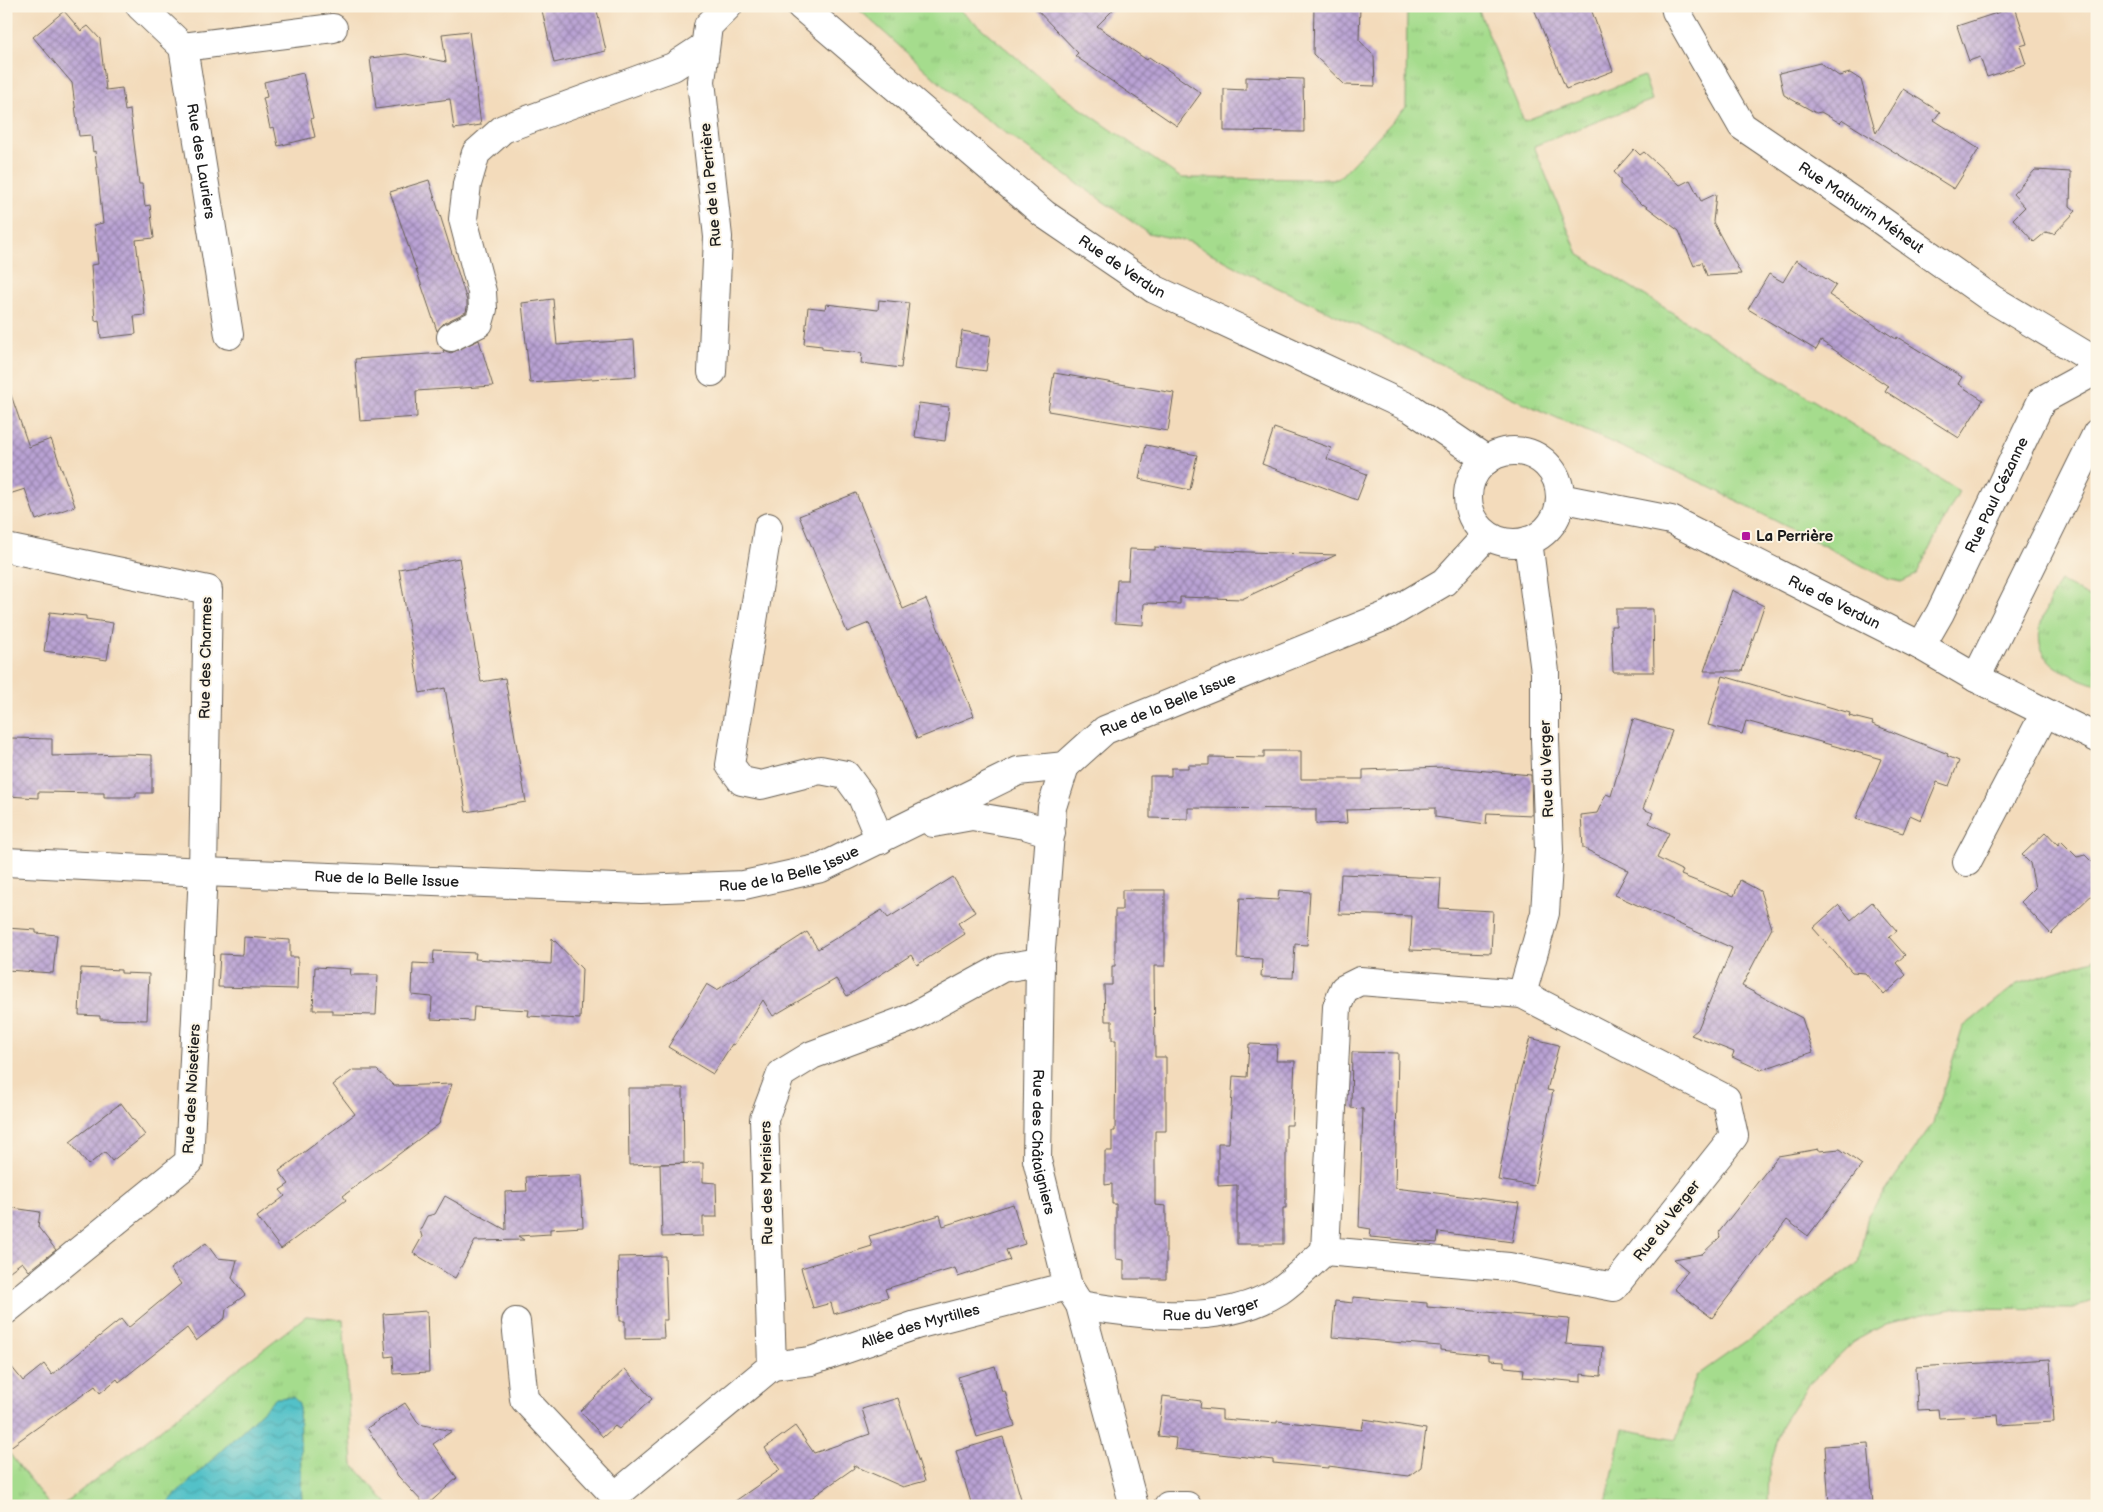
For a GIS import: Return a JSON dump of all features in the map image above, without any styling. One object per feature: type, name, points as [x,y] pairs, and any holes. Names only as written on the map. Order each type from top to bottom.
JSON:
[{"type":"street","points":[[140,6],[184,47],[333,28]]},
{"type":"street","name":"Rue de la Perrière","points":[[712,372],[718,237],[701,81],[708,26],[728,6]]},
{"type":"street","name":"Rue de Verdun","points":[[801,6],[1044,214],[1154,289],[1412,409],[1487,460]]},
{"type":"street","name":"Rue Mathurin Méheut","points":[[1675,6],[1676,11],[1742,126],[1992,299],[2097,362]]},
{"type":"street","points":[[451,337],[479,323],[483,309],[482,292],[463,219],[467,184],[476,153],[503,129],[673,67],[706,46]]},
{"type":"street","name":"Rue des Lauriers","points":[[184,47],[229,335]]},
{"type":"street","name":"Rue Paul Cézanne","points":[[1921,646],[1940,613],[2042,400],[2097,370]]},
{"type":"street","points":[[1976,678],[2097,433]]},
{"type":"street","points":[[1514,451],[1529,453],[1542,460],[1552,471],[1559,484],[1560,498],[1558,512],[1552,525],[1541,535],[1528,541],[1514,544],[1500,542],[1487,535],[1477,525],[1470,512],[1468,497],[1470,483],[1476,470],[1487,460],[1500,453],[1514,451]]},
{"type":"street","name":"Rue de Verdun","points":[[1560,498],[1671,520],[1921,646],[1976,678],[2097,738]]},
{"type":"street","points":[[768,527],[730,765],[742,781],[761,785],[820,770],[846,775],[890,835],[972,816],[1025,825],[1051,833]]},
{"type":"street","name":"Rue de la Belle Issue","points":[[6,862],[202,872],[641,888],[744,885],[821,868],[1018,771],[1065,766],[1105,730],[1388,615],[1444,582],[1487,535]]},
{"type":"street","name":"Rue du Verger","points":[[1522,994],[1545,913],[1549,850],[1545,740],[1545,672],[1528,541]]},
{"type":"street","name":"Rue des Charmes","points":[[6,548],[208,590],[202,872]]},
{"type":"street","points":[[1967,862],[2046,713]]},
{"type":"street","name":"Rue des Châtaigniers","points":[[1065,766],[1052,807],[1040,962],[1037,1160],[1134,1506]]},
{"type":"street","name":"Rue des Noisetiers","points":[[6,1310],[189,1162],[202,872]]},
{"type":"street","name":"Rue des Merisiers","points":[[772,1366],[764,1119],[781,1074],[812,1055],[910,1018],[1002,968],[1040,962]]},
{"type":"street","name":"Rue du Verger","points":[[1074,1295],[1120,1312],[1199,1315],[1245,1306],[1278,1291],[1325,1251],[1509,1267],[1614,1287],[1734,1136],[1726,1099],[1522,994],[1360,981],[1344,990],[1337,1007],[1325,1251]]},
{"type":"street","name":"Allée des Myrtilles","points":[[772,1366],[811,1361],[916,1325],[1074,1295]]},
{"type":"street","points":[[516,1322],[524,1399],[614,1501],[772,1366]]},
{"type":"street","points":[[1168,1506],[1187,1506]]},
{"type":"green space","points":[[855,6],[955,6],[1060,94],[1181,178],[1338,179],[1406,107],[1407,6],[1477,6],[1524,121],[1644,76],[1652,100],[1534,146],[1578,254],[1959,491],[1916,575],[1901,582],[1888,579],[1704,484],[1515,399],[1259,279],[1190,242],[1148,233],[959,100]]},
{"type":"green space","points":[[2060,581],[2097,601],[2097,685],[2061,670],[2045,655],[2040,644],[2043,617]]},
{"type":"green space","points":[[2097,956],[2097,1299],[2073,1309],[1959,1308],[1924,1314],[1886,1324],[1853,1342],[1807,1386],[1781,1427],[1769,1471],[1768,1506],[1605,1506],[1623,1429],[1676,1439],[1696,1376],[1858,1263],[1868,1215],[1933,1123],[1963,1027],[2017,984],[2093,960]]},
{"type":"green space","points":[[306,1316],[343,1320],[353,1465],[390,1506],[61,1506]]},
{"type":"green space","points":[[6,1449],[50,1506],[6,1506]]},
{"type":"water","points":[[293,1397],[299,1403],[302,1506],[164,1506],[276,1398]]},
{"type":"building","points":[[541,6],[596,6],[606,51],[554,63]]},
{"type":"building","points":[[1033,6],[1117,6],[1097,26],[1147,60],[1149,57],[1201,93],[1177,126],[1075,56],[1078,53]]},
{"type":"building","points":[[1314,6],[1360,6],[1359,40],[1374,56],[1375,86],[1345,85],[1313,54]]},
{"type":"building","points":[[1533,6],[1590,6],[1613,71],[1566,89]]},
{"type":"building","points":[[2015,7],[2027,44],[2020,46],[2026,64],[1987,77],[1980,57],[1969,61],[1957,26]]},
{"type":"building","points":[[64,11],[81,31],[88,26],[100,39],[106,90],[122,88],[125,111],[130,110],[139,184],[142,184],[145,206],[150,205],[154,238],[136,240],[145,315],[134,316],[136,334],[101,338],[99,320],[95,321],[91,265],[98,264],[94,225],[103,223],[95,151],[93,152],[91,135],[79,136],[72,83],[33,37]]},
{"type":"building","points":[[469,31],[481,125],[454,129],[450,99],[376,109],[370,58],[406,54],[446,62],[442,34]]},
{"type":"building","points":[[1820,63],[1839,76],[1850,73],[1861,80],[1876,133],[1903,89],[1940,112],[1934,120],[1979,149],[1954,189],[1843,120],[1840,123],[1821,112],[1816,113],[1784,95],[1779,73]]},
{"type":"building","points":[[303,73],[313,118],[311,119],[315,137],[278,146],[274,127],[270,128],[263,98],[267,97],[264,82]]},
{"type":"building","points":[[1246,77],[1303,79],[1304,132],[1224,131],[1224,89],[1246,90]]},
{"type":"building","points":[[1634,149],[1640,155],[1644,152],[1680,185],[1690,180],[1701,201],[1716,194],[1713,222],[1741,274],[1707,276],[1702,262],[1694,266],[1679,231],[1642,205],[1620,184],[1620,179],[1614,172]]},
{"type":"building","points":[[2035,170],[2071,172],[2070,206],[2076,211],[2054,234],[2046,232],[2034,242],[2013,219],[2025,207],[2013,194]]},
{"type":"building","points":[[429,180],[467,301],[466,312],[444,323],[437,331],[390,192]]},
{"type":"building","points":[[1796,260],[1836,285],[1829,295],[1896,339],[1897,337],[1962,377],[1958,384],[1983,400],[1959,438],[1885,391],[1888,386],[1821,341],[1816,350],[1748,309],[1769,274],[1783,282]]},
{"type":"building","points":[[553,299],[557,345],[634,340],[636,376],[530,383],[522,303]]},
{"type":"building","points":[[879,300],[909,303],[901,368],[861,363],[862,353],[822,349],[822,346],[804,344],[808,307],[825,309],[826,304],[878,310]]},
{"type":"building","points":[[962,331],[991,336],[986,371],[957,367]]},
{"type":"building","points":[[479,340],[493,386],[416,391],[417,417],[360,421],[355,359],[444,353],[443,350],[451,353]]},
{"type":"building","points":[[1054,373],[1174,393],[1168,431],[1048,411]]},
{"type":"building","points":[[11,395],[29,447],[51,439],[75,506],[36,520],[25,489],[6,495],[6,396]]},
{"type":"building","points":[[919,403],[949,407],[945,441],[915,437]]},
{"type":"building","points":[[1274,428],[1331,448],[1327,459],[1367,474],[1357,500],[1262,464]]},
{"type":"building","points":[[1146,445],[1197,455],[1190,490],[1139,479]]},
{"type":"building","points":[[856,493],[903,609],[926,599],[974,716],[917,739],[869,623],[847,632],[799,516]]},
{"type":"building","points":[[1155,547],[1336,555],[1242,599],[1180,597],[1180,604],[1144,603],[1143,625],[1115,623],[1117,580],[1128,580],[1130,549],[1155,550]]},
{"type":"building","points":[[459,558],[481,682],[505,678],[526,802],[466,812],[445,688],[420,693],[399,569]]},
{"type":"building","points":[[1732,590],[1764,606],[1742,671],[1704,671]]},
{"type":"building","points":[[1616,609],[1653,609],[1654,672],[1613,672],[1611,626],[1616,626]]},
{"type":"building","points":[[50,612],[86,616],[86,619],[113,623],[107,660],[44,651]]},
{"type":"building","points":[[1723,676],[1850,713],[1849,716],[1873,722],[1872,724],[1948,754],[1947,756],[1959,761],[1949,786],[1937,782],[1921,820],[1910,815],[1903,833],[1856,819],[1881,759],[1746,721],[1742,734],[1708,725]]},
{"type":"building","points":[[1633,719],[1672,731],[1643,809],[1653,813],[1649,823],[1669,833],[1657,858],[1683,871],[1681,875],[1734,896],[1740,880],[1760,891],[1772,928],[1742,986],[1802,1018],[1813,1052],[1761,1070],[1732,1057],[1734,1052],[1691,1035],[1698,1029],[1732,948],[1615,895],[1628,870],[1583,848],[1581,815],[1597,813],[1606,794],[1611,796]]},
{"type":"building","points":[[11,738],[52,739],[52,756],[152,755],[152,793],[136,793],[136,797],[104,797],[104,793],[38,792],[38,798],[8,796]]},
{"type":"building","points":[[1264,751],[1301,751],[1301,779],[1363,779],[1363,770],[1443,767],[1531,775],[1532,815],[1487,813],[1486,824],[1435,817],[1435,808],[1346,810],[1347,823],[1316,824],[1316,809],[1188,808],[1188,819],[1150,818],[1150,776],[1171,776],[1171,768],[1188,768],[1188,765],[1209,765],[1209,757],[1264,758]]},
{"type":"building","points":[[2046,832],[2058,845],[2061,841],[2077,857],[2085,855],[2097,867],[2097,890],[2051,934],[2021,902],[2035,888],[2030,863],[2022,855]]},
{"type":"building","points":[[1341,874],[1441,878],[1439,908],[1493,911],[1491,953],[1410,950],[1412,916],[1339,914]]},
{"type":"building","points":[[953,877],[975,912],[958,923],[965,934],[917,965],[911,955],[847,996],[836,979],[773,1016],[763,1000],[713,1074],[668,1047],[707,984],[717,990],[807,932],[818,949],[882,910],[888,918]]},
{"type":"building","points":[[1122,890],[1165,890],[1165,966],[1154,966],[1155,1057],[1166,1057],[1166,1131],[1155,1131],[1155,1205],[1166,1206],[1166,1279],[1124,1279],[1124,1260],[1116,1259],[1116,1204],[1112,1204],[1112,1184],[1105,1185],[1105,1151],[1112,1151],[1112,1131],[1115,1131],[1116,1040],[1112,1040],[1112,1021],[1105,1021],[1104,985],[1112,985],[1112,966],[1115,966],[1115,910],[1122,910]]},
{"type":"building","points":[[1279,890],[1310,892],[1307,945],[1295,944],[1293,978],[1261,977],[1262,959],[1237,958],[1240,898],[1278,900]]},
{"type":"building","points":[[1872,902],[1897,931],[1889,937],[1905,955],[1896,963],[1906,975],[1884,995],[1865,973],[1852,972],[1813,928],[1839,905],[1851,920]]},
{"type":"building","points":[[6,928],[36,930],[36,933],[57,935],[53,973],[6,970]]},
{"type":"building","points":[[244,937],[290,940],[290,957],[298,957],[297,989],[218,987],[220,954],[243,955]]},
{"type":"building","points":[[552,938],[582,969],[580,1019],[528,1016],[529,1010],[474,1007],[473,1021],[431,1019],[432,997],[412,995],[413,963],[433,964],[434,951],[476,953],[475,959],[551,964]]},
{"type":"building","points":[[315,967],[351,969],[350,975],[378,975],[376,1015],[332,1014],[332,1010],[313,1010]]},
{"type":"building","points":[[81,968],[121,970],[121,973],[149,974],[147,1020],[100,1019],[100,1016],[79,1015]]},
{"type":"building","points":[[1530,1038],[1559,1045],[1547,1090],[1553,1091],[1534,1186],[1498,1180],[1517,1084]]},
{"type":"building","points":[[1249,1044],[1277,1045],[1276,1061],[1295,1061],[1292,1125],[1286,1125],[1286,1208],[1283,1208],[1283,1244],[1237,1244],[1237,1185],[1218,1186],[1218,1143],[1229,1143],[1233,1076],[1247,1077]]},
{"type":"building","points":[[1352,1052],[1398,1053],[1395,1188],[1519,1203],[1512,1242],[1439,1232],[1437,1243],[1370,1237],[1371,1229],[1359,1227],[1363,1109],[1351,1108]]},
{"type":"building","points":[[353,1070],[377,1070],[394,1086],[452,1084],[439,1124],[343,1196],[346,1200],[281,1249],[257,1217],[285,1196],[280,1190],[289,1184],[279,1171],[355,1114],[333,1085]]},
{"type":"building","points":[[628,1088],[683,1088],[684,1163],[629,1165]]},
{"type":"building","points":[[121,1103],[145,1135],[112,1161],[105,1152],[88,1165],[70,1142]]},
{"type":"building","points":[[1819,1149],[1819,1151],[1840,1149],[1862,1165],[1808,1236],[1787,1220],[1712,1318],[1674,1289],[1688,1271],[1674,1259],[1702,1254],[1720,1237],[1719,1232],[1778,1156]]},
{"type":"building","points":[[703,1163],[703,1182],[716,1183],[717,1217],[703,1217],[703,1236],[662,1237],[660,1164]]},
{"type":"building","points":[[581,1175],[583,1227],[550,1229],[550,1234],[518,1236],[524,1240],[475,1241],[455,1278],[413,1253],[422,1237],[420,1230],[427,1216],[435,1214],[445,1196],[506,1230],[505,1192],[527,1191],[526,1177]]},
{"type":"building","points":[[1013,1204],[1025,1244],[1006,1250],[1010,1260],[958,1277],[955,1268],[885,1289],[888,1297],[834,1314],[831,1303],[813,1308],[801,1268],[872,1246],[869,1236],[940,1215],[943,1226]]},
{"type":"building","points":[[6,1207],[40,1212],[38,1227],[56,1250],[29,1271],[22,1262],[6,1274]]},
{"type":"building","points":[[206,1243],[217,1258],[237,1260],[232,1278],[245,1295],[226,1309],[225,1318],[196,1341],[187,1328],[119,1382],[117,1379],[100,1393],[95,1386],[6,1450],[6,1360],[23,1381],[44,1364],[52,1375],[121,1319],[128,1328],[181,1284],[170,1269]]},
{"type":"building","points":[[665,1256],[667,1320],[663,1320],[664,1338],[625,1339],[625,1321],[620,1321],[618,1257]]},
{"type":"building","points":[[1353,1297],[1427,1303],[1427,1307],[1569,1319],[1566,1344],[1603,1347],[1601,1376],[1581,1374],[1581,1382],[1523,1377],[1524,1369],[1505,1367],[1505,1361],[1489,1360],[1489,1355],[1440,1350],[1440,1346],[1332,1337],[1335,1301],[1353,1303]]},
{"type":"building","points":[[427,1311],[429,1372],[394,1374],[393,1356],[386,1357],[383,1314]]},
{"type":"building","points":[[2050,1359],[2054,1422],[1999,1425],[1998,1415],[1939,1418],[1938,1409],[1918,1410],[1916,1367]]},
{"type":"building","points":[[995,1366],[1002,1392],[1005,1391],[1015,1426],[977,1437],[958,1377]]},
{"type":"building","points":[[625,1369],[652,1399],[619,1429],[615,1426],[603,1437],[580,1411]]},
{"type":"building","points":[[1163,1396],[1201,1401],[1200,1408],[1222,1410],[1222,1419],[1277,1423],[1277,1421],[1362,1430],[1364,1419],[1426,1429],[1421,1467],[1409,1476],[1328,1466],[1328,1468],[1273,1463],[1273,1460],[1175,1449],[1176,1438],[1158,1436]]},
{"type":"building","points":[[898,1398],[925,1481],[903,1487],[853,1465],[854,1468],[800,1506],[728,1506],[780,1470],[765,1448],[795,1426],[814,1453],[870,1434],[862,1409]]},
{"type":"building","points":[[405,1403],[419,1424],[452,1431],[433,1444],[457,1478],[426,1506],[398,1476],[367,1428]]},
{"type":"building","points":[[1003,1437],[1023,1506],[972,1506],[956,1451]]},
{"type":"building","points":[[1868,1443],[1873,1505],[1829,1506],[1825,1446]]},
{"type":"place","name":"La Perrière","points":[[1746,536]]}]
